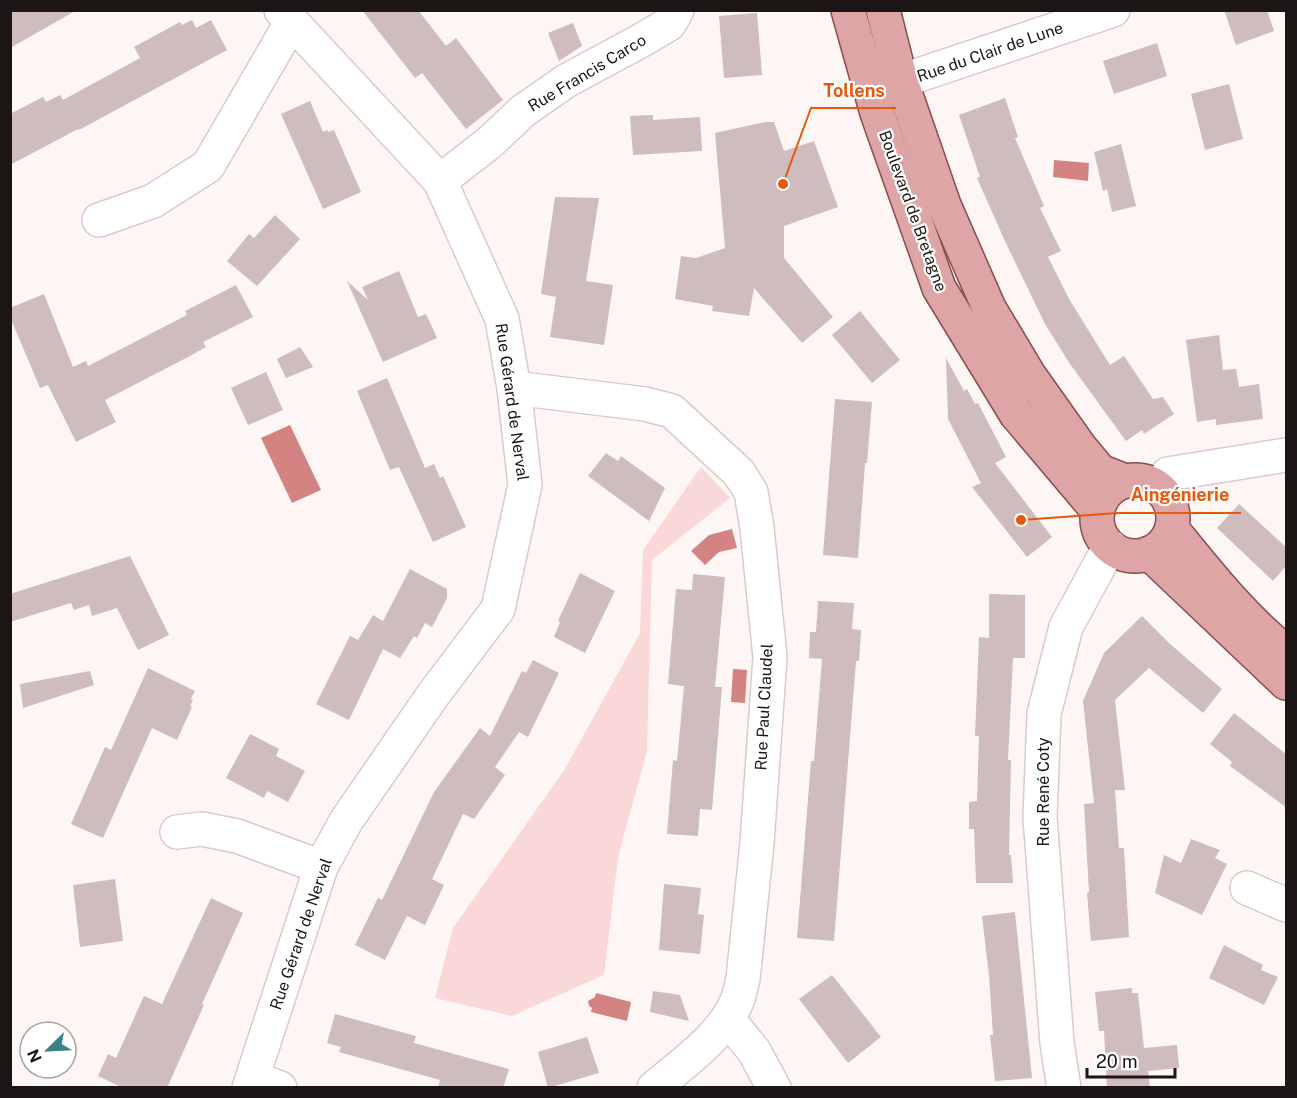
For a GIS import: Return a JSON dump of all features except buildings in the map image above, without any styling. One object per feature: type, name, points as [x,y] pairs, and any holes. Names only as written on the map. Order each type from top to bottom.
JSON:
[{"type":"main road","name":"Boulevard de Bretagne","points":[[848,10],[877,113],[939,288],[1016,414],[1098,511]]},
{"type":"main road","name":"Boulevard de Bretagne","points":[[883,10],[901,81],[944,205],[989,308],[1029,375],[1080,447],[1100,471],[1125,481]]},
{"type":"main road","points":[[1125,481],[1150,482],[1161,489],[1172,507],[1172,529],[1167,539],[1149,553],[1129,555],[1110,546],[1102,536],[1098,524],[1098,511],[1107,492],[1125,481]]},
{"type":"main road","points":[[1172,529],[1202,568],[1269,638],[1287,652]]},
{"type":"main road","points":[[1149,553],[1287,683]]},
{"type":"street","name":"Rue Francis Carco","points":[[440,181],[489,143],[523,111],[566,81],[669,24],[677,10]]},
{"type":"street","name":"Rue du Clair de Lune","points":[[901,81],[1113,10]]},
{"type":"street","name":"Rue Gérard de Nerval","points":[[261,1084],[321,867],[346,821],[433,695],[498,609],[525,485],[514,388],[502,319],[440,181],[286,17]]},
{"type":"street","points":[[99,220],[153,201],[208,166],[286,17]]},
{"type":"street","name":"Rue Paul Claudel","points":[[514,388],[645,404],[672,411],[739,473],[751,492],[757,528],[770,657],[757,843],[743,979],[738,1000],[728,1019],[697,1052],[654,1088]]},
{"type":"street","points":[[1161,489],[1168,474],[1287,455]]},
{"type":"street","name":"Rue René Coty","points":[[1064,1088],[1057,1043],[1040,817],[1044,714],[1066,627],[1110,546]]},
{"type":"street","points":[[177,832],[202,829],[237,836],[321,867]]},
{"type":"street","points":[[1247,888],[1287,905]]},
{"type":"street","points":[[728,1019],[754,1051],[774,1088]]},
{"type":"shaded area","points":[[1054,160],[1089,163],[1088,181],[1053,177]]},
{"type":"shaded area","points":[[290,425],[321,490],[292,503],[261,438]]},
{"type":"shaded area","points":[[701,467],[730,498],[652,560],[647,751],[618,857],[604,975],[512,1016],[435,998],[453,928],[565,769],[640,633],[643,550]]},
{"type":"shaded area","points":[[732,529],[737,548],[719,552],[705,565],[691,551],[709,535]]},
{"type":"shaded area","points":[[733,669],[747,670],[745,703],[731,702]]},
{"type":"shaded area","points":[[596,993],[631,1002],[627,1021],[591,1012],[592,1008],[588,1001],[595,997]]},
{"type":"place","name":"Tollens","points":[[783,184]]},
{"type":"place","name":"Aingénierie","points":[[1021,520]]}]
